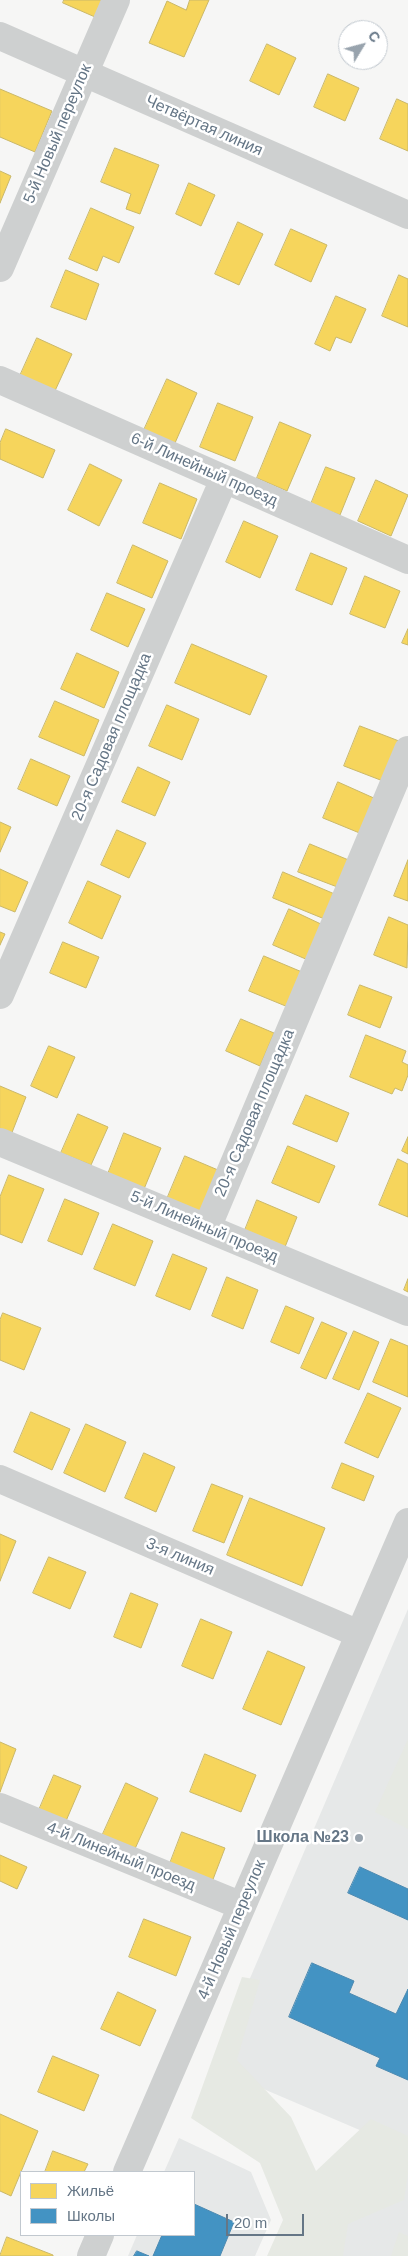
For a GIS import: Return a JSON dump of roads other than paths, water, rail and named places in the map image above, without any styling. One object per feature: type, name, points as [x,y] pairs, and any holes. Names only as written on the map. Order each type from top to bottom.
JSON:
[{"type":"street","name":"5-й Новый переулок","points":[[0,268],[116,0]]},
{"type":"street","name":"Четвёртая линия","points":[[0,36],[408,215]]},
{"type":"street","name":"6-й Линейный проезд","points":[[0,380],[408,560]]},
{"type":"street","name":"20-я Садовая площадка","points":[[0,995],[224,479]]},
{"type":"street","name":"20-я Садовая площадка","points":[[206,1228],[408,750]]},
{"type":"street","name":"5-й Линейный проезд","points":[[0,1142],[408,1312]]},
{"type":"street","name":"3-я линия","points":[[0,1479],[359,1634]]},
{"type":"street","name":"4-й Новый переулок","points":[[127,2171],[408,1522]]},
{"type":"street","name":"4-й Линейный проезд","points":[[0,1807],[242,1906]]},
{"type":"street","points":[[91,2256],[100,2236]]},
{"type":"place","name":"Школа №23","points":[[359,1838]]}]
